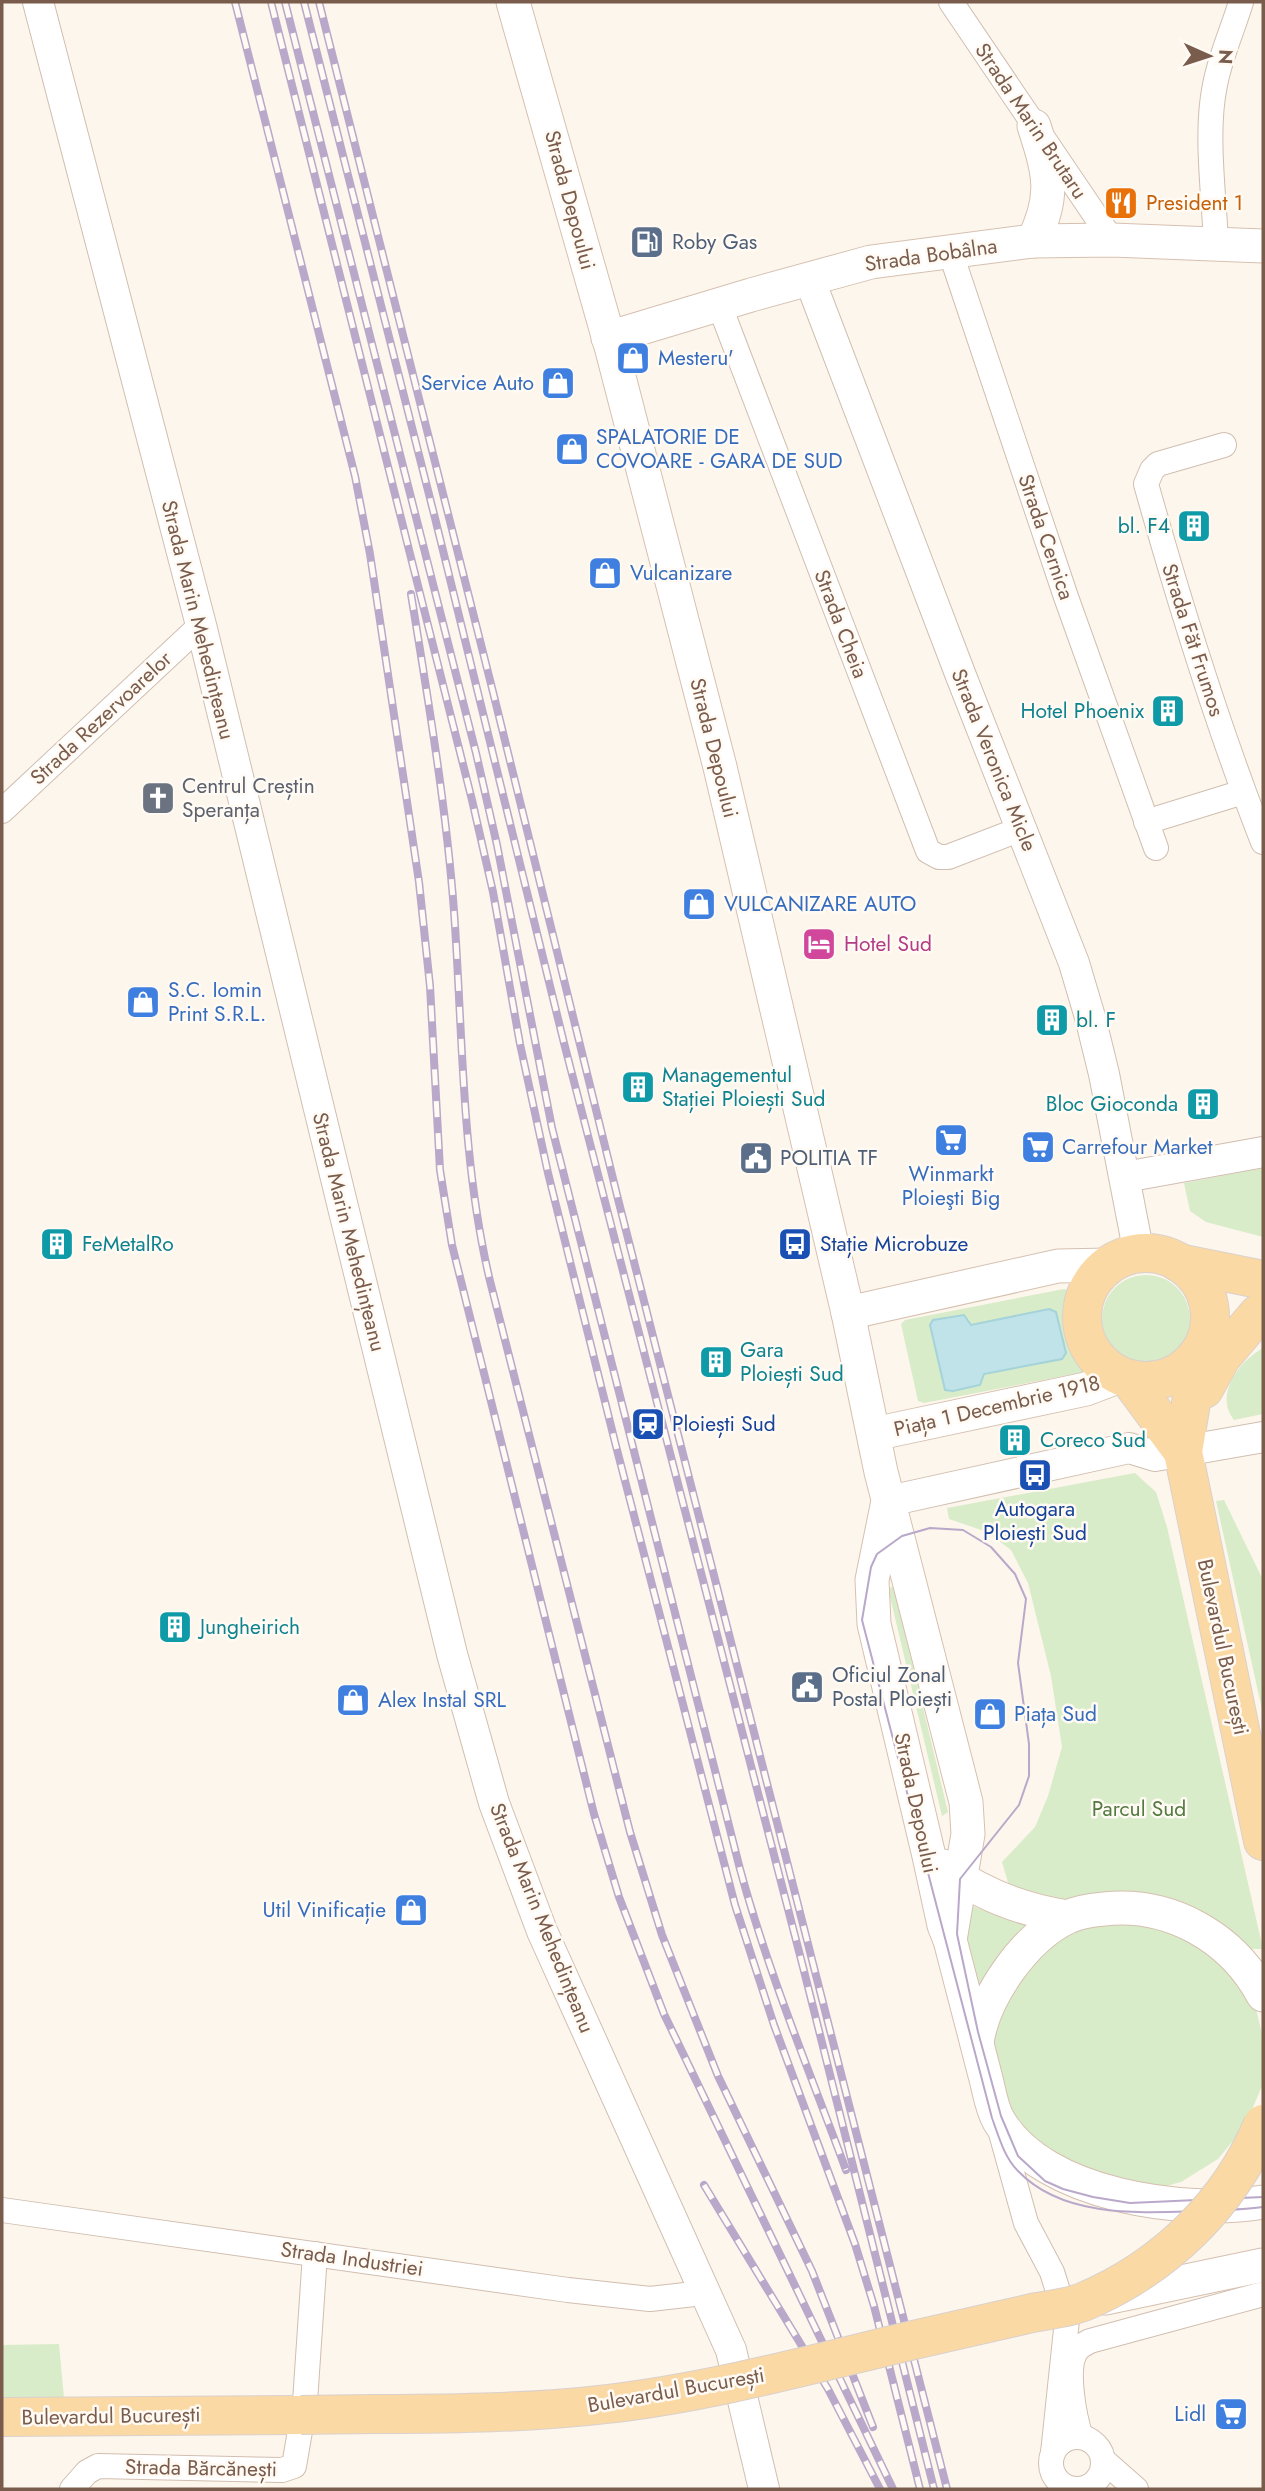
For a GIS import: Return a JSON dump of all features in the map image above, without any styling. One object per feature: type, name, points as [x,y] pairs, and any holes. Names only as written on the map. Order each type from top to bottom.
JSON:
[{"type":"main road","name":"Strada Depoului","points":[[513,2],[608,338],[720,767],[889,1500],[966,1802],[968,1834],[950,1940]]},
{"type":"main road","points":[[1033,242],[1043,222],[1049,193],[1046,162],[1034,126]]},
{"type":"main road","name":"Strada Bobâlna","points":[[608,338],[871,262],[1033,242],[1112,240],[1263,246]]},
{"type":"main road","points":[[848,1313],[1058,1266],[1160,1255],[1262,1301]]},
{"type":"main road","points":[[1124,1259],[1101,1272],[1089,1288],[1083,1308],[1083,1329],[1090,1348],[1102,1364],[1125,1378],[1145,1381],[1163,1379],[1180,1371],[1201,1349],[1262,1301]]},
{"type":"main road","points":[[1179,1263],[1194,1275],[1204,1290],[1209,1308],[1209,1327],[1201,1349]]},
{"type":"main road","points":[[1185,1451],[1206,1384],[1221,1358],[1262,1301]]},
{"type":"main road","name":"Bulevardul București","points":[[1201,1349],[1185,1451],[1263,1842]]},
{"type":"main road","name":"Piața 1 Decembrie 1918","points":[[874,1434],[1086,1389],[1125,1378]]},
{"type":"main road","name":"Bulevardul București","points":[[1125,1378],[1185,1451]]},
{"type":"main road","name":"Strada Depoului","points":[[889,1500],[872,1580],[874,1624],[941,1913],[997,2119]]},
{"type":"main road","points":[[929,1856],[960,1879],[1000,1900],[1038,1912],[1068,1917],[1109,1909],[1145,1910],[1164,1914],[1206,1933],[1228,1950],[1242,1963],[1263,1994]]},
{"type":"main road","points":[[977,2042],[984,2015],[1002,1978],[1024,1952],[1068,1917]]},
{"type":"main road","points":[[997,2119],[1016,2144],[1029,2154],[1072,2179],[1103,2190],[1143,2200],[1196,2206],[1260,2205]]},
{"type":"main road","name":"Bulevardul București","points":[[2,2417],[574,2408],[728,2383],[1075,2314],[1164,2255],[1205,2217],[1243,2166],[1263,2124]]},
{"type":"main road","points":[[1075,2314],[1263,2265]]},
{"type":"street","name":"Strada Marin Mehedințeanu","points":[[38,2],[201,625],[449,1641],[494,1803],[542,1931],[730,2350],[764,2489]]},
{"type":"street","points":[[1216,243],[1211,123],[1213,99],[1219,66],[1241,2]]},
{"type":"street","name":"Strada Marin Brutaru","points":[[955,3],[1112,240]]},
{"type":"street","name":"Strada Cernica","points":[[950,251],[1066,597],[1156,848]]},
{"type":"street","name":"Strada Veronica Micle","points":[[809,278],[911,549],[1074,963],[1090,1017],[1125,1177],[1124,1259]]},
{"type":"street","name":"Strada Cheia","points":[[719,304],[928,850],[939,857],[948,857],[1021,830]]},
{"type":"street","name":"Strada Făt Frumos","points":[[1224,446],[1158,464],[1146,484],[1181,608],[1243,792],[1263,842]]},
{"type":"street","name":"Strada Rezervoarelor","points":[[2,811],[201,625]]},
{"type":"street","points":[[1146,822],[1243,792]]},
{"type":"street","points":[[1125,1177],[1263,1152]]},
{"type":"street","points":[[889,1500],[1129,1448],[1155,1456],[1263,1437]]},
{"type":"street","points":[[997,2119],[1026,2223],[1052,2272],[1063,2302],[1075,2314],[1077,2334],[1090,2341]]},
{"type":"street","points":[[1019,2201],[1024,2180],[1042,2174],[1054,2175],[1097,2192],[1103,2190]]},
{"type":"street","name":"Strada Industriei","points":[[2,2210],[629,2297],[650,2299],[703,2293]]},
{"type":"street","name":"Strada Bărcănești","points":[[72,2489],[87,2472],[98,2466],[282,2470],[294,2466],[305,2402],[315,2254]]},
{"type":"street","points":[[1081,2437],[1075,2418],[1072,2363],[1077,2349],[1090,2341],[1263,2294]]},
{"type":"street","points":[[1075,2314],[1058,2392],[1052,2470],[1062,2484],[1077,2489],[1100,2477],[1136,2489]]},
{"type":"street","points":[[1053,2453],[1063,2441],[1081,2437],[1095,2444],[1100,2477]]},
{"type":"green space","points":[[1263,1168],[1263,1237],[1206,1222],[1190,1211],[1184,1183]]},
{"type":"green space","points":[[1137,1275],[1155,1275],[1171,1282],[1183,1294],[1190,1310],[1190,1328],[1183,1344],[1171,1356],[1155,1363],[1137,1363],[1121,1356],[1109,1344],[1102,1328],[1102,1310],[1109,1294],[1121,1282]]},
{"type":"green space","points":[[1064,1289],[1072,1291],[1073,1294],[1070,1318],[1072,1337],[1088,1364],[1085,1372],[924,1403],[918,1401],[901,1324],[905,1320]]},
{"type":"green space","points":[[1263,1348],[1263,1414],[1234,1420],[1227,1406],[1232,1379],[1249,1358]]},
{"type":"green space","name":"Parcul Sud","points":[[1135,1473],[1156,1492],[1167,1527],[1263,1949],[1245,1949],[1211,1925],[1029,1902],[1009,1886],[1002,1862],[1035,1827],[1048,1796],[1062,1747],[1051,1676],[1028,1583],[1011,1550],[987,1532],[949,1519],[947,1508]]},
{"type":"green space","points":[[1224,1500],[1263,1580],[1263,1714],[1216,1501]]},
{"type":"green space","points":[[894,1587],[948,1812],[942,1816],[888,1588]]},
{"type":"green space","points":[[965,1903],[995,1915],[1025,1919],[1030,1923],[986,1985],[974,1991],[960,1905]]},
{"type":"green space","points":[[1116,1918],[1199,1937],[1254,2001],[1263,2038],[1262,2086],[1245,2126],[1218,2159],[1181,2182],[1163,2187],[1104,2178],[1023,2142],[991,2067],[994,2024],[1038,1951],[1074,1928]]},
{"type":"green space","points":[[59,2344],[64,2398],[2,2398],[2,2345]]},
{"type":"water","points":[[1049,1309],[1056,1312],[1066,1353],[1062,1359],[984,1374],[980,1385],[953,1391],[945,1390],[930,1325],[933,1320],[964,1315],[971,1325]]},
{"type":"tram line","points":[[1263,2197],[1130,2203],[1093,2197],[1045,2181],[1018,2156],[1001,2116],[978,2032],[957,1934],[960,1879],[1019,1805],[1029,1776],[1029,1744],[1018,1663],[1026,1599],[1015,1574],[991,1547],[963,1530],[930,1528],[902,1536],[877,1554],[871,1567],[862,1620],[992,2118],[1005,2153],[1018,2171],[1036,2186],[1079,2205],[1127,2212],[1263,2207]]},
{"type":"railway","points":[[235,2],[355,476],[370,554],[419,882],[430,986],[440,1170],[452,1245],[594,1814],[619,1897],[664,2014],[893,2489]]},
{"type":"railway","points":[[271,2],[472,800],[493,892],[520,1044],[548,1173],[735,1905],[774,2025],[855,2244],[874,2306],[920,2489]]},
{"type":"railway","points":[[285,2],[476,753],[497,845],[552,1128],[740,1869],[776,1983],[846,2170]]},
{"type":"railway","points":[[304,2],[564,1043],[803,1967],[934,2489]]},
{"type":"railway","points":[[319,2],[619,1203],[947,2489]]},
{"type":"railway","points":[[411,594],[446,832],[454,911],[468,1143],[480,1235],[490,1281],[630,1832],[662,1935],[718,2076],[812,2271],[873,2427]]},
{"type":"railway","points":[[704,2185],[828,2389],[880,2489]]},
{"type":"place","name":"President 1","points":[[1121,203]]},
{"type":"place","name":"Roby Gas","points":[[647,242]]},
{"type":"place","name":"Mesteru'","points":[[633,358]]},
{"type":"place","name":"Service Auto","points":[[558,383]]},
{"type":"place","name":"SPALATORIE DE COVOARE - GARA DE SUD","points":[[572,449]]},
{"type":"place","name":"bl. F4","points":[[1194,526]]},
{"type":"place","name":"Vulcanizare","points":[[605,573]]},
{"type":"place","name":"Hotel Phoenix","points":[[1168,711]]},
{"type":"place","name":"Centrul Creștin Speranța","points":[[158,798]]},
{"type":"place","name":"VULCANIZARE AUTO","points":[[699,904]]},
{"type":"place","name":"Hotel Sud","points":[[819,944]]},
{"type":"place","name":"S.C. Iomin Print S.R.L.","points":[[143,1002]]},
{"type":"place","name":"bl. F","points":[[1052,1020]]},
{"type":"place","name":"Managementul Stației Ploiești Sud","points":[[638,1087]]},
{"type":"place","name":"Bloc Gioconda","points":[[1203,1104]]},
{"type":"place","name":"Winmarkt Ploieşti Big","points":[[951,1140]]},
{"type":"place","name":"Carrefour Market","points":[[1038,1147]]},
{"type":"place","name":"POLITIA TF","points":[[756,1158]]},
{"type":"place","name":"FeMetalRo","points":[[57,1244]]},
{"type":"place","name":"Stație Microbuze","points":[[795,1244]]},
{"type":"place","name":"Gara Ploiești Sud","points":[[716,1362]]},
{"type":"place","name":"Ploiești Sud","points":[[648,1424]]},
{"type":"place","name":"Coreco Sud","points":[[1015,1440]]},
{"type":"place","name":"Autogara Ploiești Sud","points":[[1035,1475]]},
{"type":"place","name":"Jungheirich","points":[[175,1627]]},
{"type":"place","name":"Oficiul Zonal Postal Ploiești","points":[[807,1687]]},
{"type":"place","name":"Alex Instal SRL","points":[[353,1700]]},
{"type":"place","name":"Piața Sud","points":[[990,1714]]},
{"type":"place","name":"Util Vinificație","points":[[411,1910]]},
{"type":"place","name":"Lidl","points":[[1231,2414]]}]
